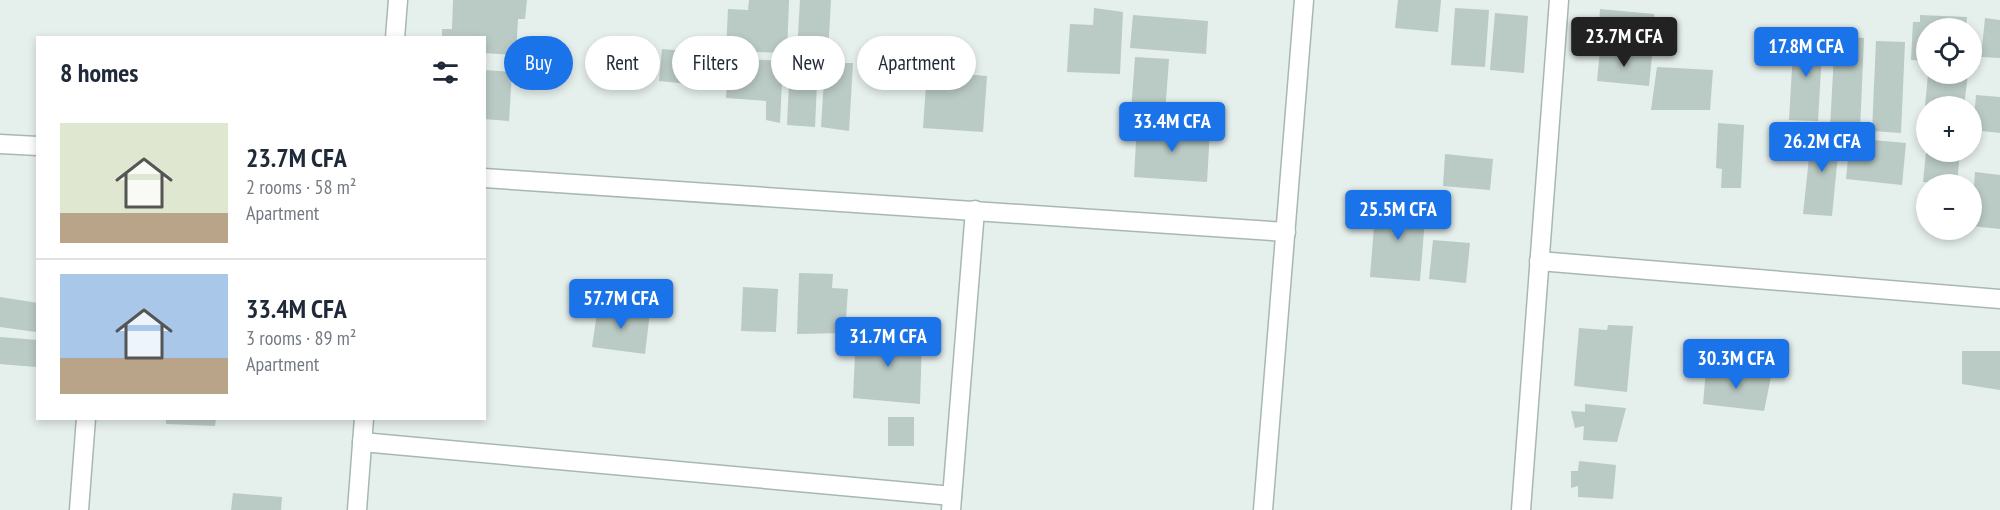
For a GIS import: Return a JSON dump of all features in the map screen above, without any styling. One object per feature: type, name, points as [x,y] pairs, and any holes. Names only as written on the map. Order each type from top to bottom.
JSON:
[{"type":"street","points":[[395,36],[398,0]]},
{"type":"street","points":[[1263,510],[1304,0]]},
{"type":"street","points":[[1521,510],[1559,0]]},
{"type":"street","points":[[0,144],[36,146]]},
{"type":"street","points":[[486,178],[1286,232]]},
{"type":"street","points":[[362,442],[951,503],[975,210]]},
{"type":"street","points":[[1539,261],[2000,300]]},
{"type":"street","points":[[79,510],[86,420]]},
{"type":"street","points":[[357,510],[364,420]]},
{"type":"building","points":[[453,0],[527,0],[525,19],[518,19],[517,36],[504,36],[504,54],[486,53],[486,36],[442,36],[442,29],[452,29]]},
{"type":"building","points":[[749,0],[789,0],[788,36],[771,36],[771,52],[759,52],[759,36],[727,36],[728,9],[748,10]]},
{"type":"building","points":[[800,0],[831,0],[829,36],[798,36]]},
{"type":"building","points":[[1398,0],[1441,0],[1438,32],[1395,28]]},
{"type":"building","points":[[1094,8],[1123,12],[1120,74],[1067,72],[1070,24],[1093,25]]},
{"type":"building","points":[[1455,8],[1489,10],[1485,67],[1451,65]]},
{"type":"building","points":[[1600,9],[1654,14],[1660,49],[1598,44]]},
{"type":"building","points":[[1495,13],[1528,16],[1524,73],[1490,70]]},
{"type":"building","points":[[1133,15],[1208,21],[1206,54],[1130,48]]},
{"type":"building","points":[[1920,15],[1967,17],[1967,18],[1920,18]]},
{"type":"building","points":[[1985,18],[2000,20],[2000,58],[1982,57]]},
{"type":"building","points":[[1913,22],[1916,22],[1916,60],[1911,60]]},
{"type":"building","points":[[1794,34],[1823,35],[1818,121],[1789,120]]},
{"type":"building","points":[[1835,36],[1864,38],[1860,130],[1830,128]]},
{"type":"building","points":[[1876,41],[1905,42],[1901,133],[1872,131]]},
{"type":"building","points":[[662,49],[672,50],[672,82],[660,81]]},
{"type":"building","points":[[1600,49],[1652,56],[1649,86],[1597,81]]},
{"type":"building","points":[[1135,57],[1169,59],[1165,114],[1131,112]]},
{"type":"building","points":[[759,60],[771,60],[771,90],[782,90],[780,123],[766,120],[766,101],[726,98],[726,90],[759,90]]},
{"type":"building","points":[[845,63],[853,63],[849,131],[821,127],[823,90],[845,90]]},
{"type":"building","points":[[1657,67],[1713,70],[1710,110],[1651,110]]},
{"type":"building","points":[[486,70],[504,71],[504,90],[511,90],[509,121],[486,119]]},
{"type":"building","points":[[976,75],[987,76],[983,132],[923,128],[926,90],[976,90]]},
{"type":"building","points":[[1927,84],[1967,84],[1965,96],[1926,96]]},
{"type":"building","points":[[789,90],[817,90],[815,127],[787,125]]},
{"type":"building","points":[[1976,95],[2000,97],[2000,133],[1982,131],[1982,96]]},
{"type":"building","points":[[1718,123],[1744,125],[1741,188],[1721,188],[1722,169],[1716,168]]},
{"type":"building","points":[[1137,124],[1210,129],[1207,182],[1134,177]]},
{"type":"building","points":[[1812,130],[1840,133],[1832,216],[1803,214]]},
{"type":"building","points":[[1850,138],[1906,143],[1902,185],[1846,179]]},
{"type":"building","points":[[1445,154],[1493,159],[1490,190],[1443,186]]},
{"type":"building","points":[[1925,162],[1959,162],[1958,174],[1924,174]]},
{"type":"building","points":[[1975,172],[2000,175],[2000,229],[1982,227],[1982,174],[1975,174]]},
{"type":"building","points":[[1376,201],[1426,205],[1420,281],[1370,277]]},
{"type":"building","points":[[1433,240],[1470,243],[1466,283],[1429,279]]},
{"type":"building","points":[[799,273],[833,274],[832,288],[848,289],[845,333],[797,334]]},
{"type":"building","points":[[743,287],[778,289],[776,332],[741,331]]},
{"type":"building","points":[[0,297],[36,303],[36,332],[0,327]]},
{"type":"building","points":[[598,306],[650,312],[645,354],[592,347]]},
{"type":"building","points":[[1608,325],[1633,326],[1627,392],[1574,386],[1579,328],[1607,330]]},
{"type":"building","points":[[856,333],[922,338],[920,404],[853,398]]},
{"type":"building","points":[[0,337],[36,340],[36,367],[0,364]]},
{"type":"building","points":[[1962,351],[2000,351],[2000,390],[1962,384]]},
{"type":"building","points":[[1706,370],[1771,377],[1764,411],[1703,404]]},
{"type":"building","points":[[1585,404],[1626,408],[1617,442],[1583,440],[1584,426],[1575,428],[1571,411],[1585,412]]},
{"type":"building","points":[[888,417],[914,417],[914,446],[888,446]]},
{"type":"building","points":[[166,420],[216,420],[215,426],[166,424]]},
{"type":"building","points":[[1579,461],[1616,465],[1613,499],[1578,497],[1578,486],[1571,488],[1571,471],[1578,471]]},
{"type":"building","points":[[233,493],[282,497],[281,510],[231,510]]}]
